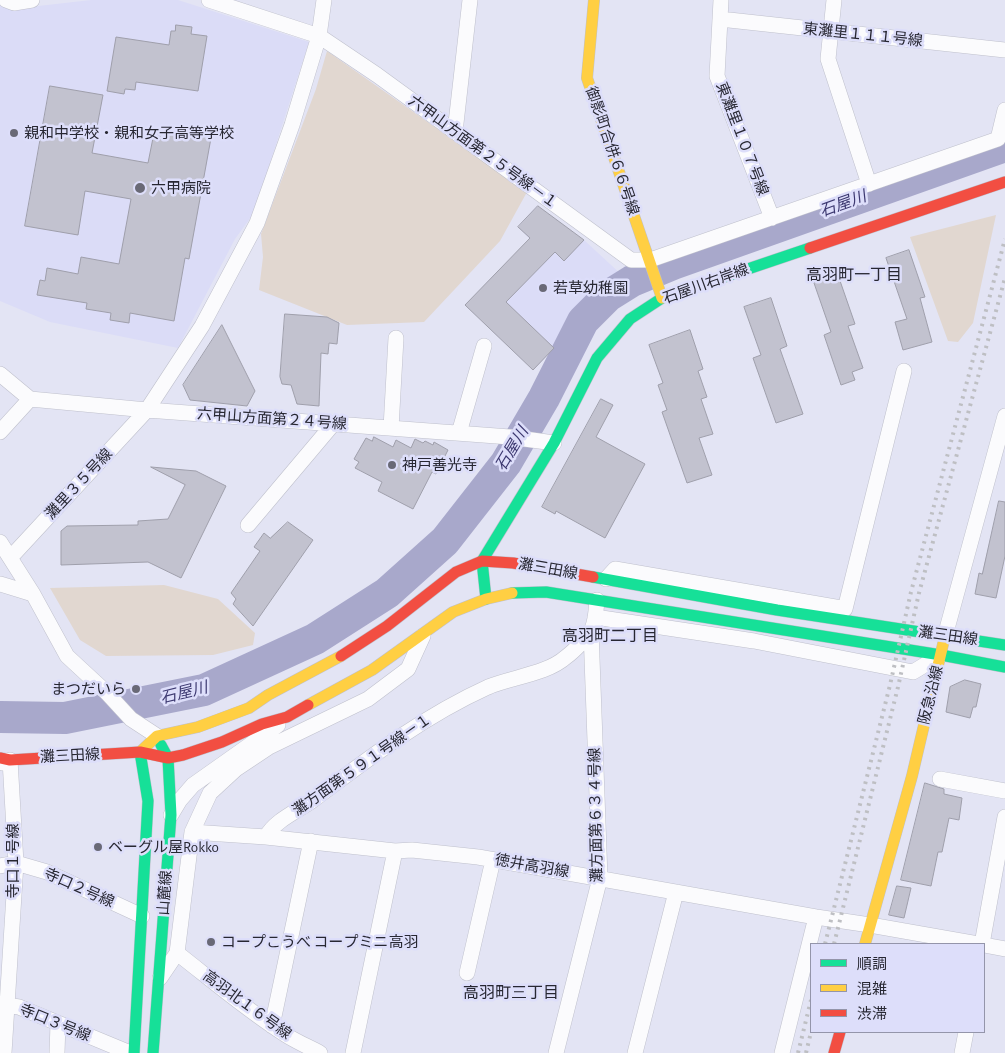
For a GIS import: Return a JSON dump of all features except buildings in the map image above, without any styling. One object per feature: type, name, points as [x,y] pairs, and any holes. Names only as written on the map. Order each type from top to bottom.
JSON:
[{"type":"main road","name":"御影町合併６６号線","points":[[594,0],[587,78],[662,298]]},
{"type":"main road","name":"石屋川右岸線","points":[[482,561],[554,443],[598,358],[630,319],[662,298],[1005,182]]},
{"type":"main road","name":"灘三田線","points":[[157,736],[198,727],[249,708],[268,695],[326,665],[387,626],[456,572],[482,561],[513,563],[777,610],[946,632],[1005,645]]},
{"type":"main road","points":[[482,561],[486,599]]},
{"type":"main road","name":"灘三田線","points":[[3,761],[140,752],[168,758],[183,755],[222,742],[262,724],[287,717],[356,680],[454,612],[486,599],[512,593],[546,592],[941,655],[1005,667]]},
{"type":"main road","name":"阪急沿線","points":[[865,943],[912,776],[946,632]]},
{"type":"main road","points":[[140,752],[157,736]]},
{"type":"main road","name":"山麓線","points":[[153,1053],[171,815],[168,758],[157,736]]},
{"type":"main road","name":"山麓線","points":[[134,1053],[148,801],[140,752]]},
{"type":"main road","points":[[834,1053],[840,1033]]},
{"type":"street","points":[[6,0],[14,3],[32,0]]},
{"type":"street","name":"灘里３５号線","points":[[11,558],[147,410],[202,326],[256,223],[292,125],[318,36],[324,0]]},
{"type":"street","points":[[455,132],[470,0]]},
{"type":"street","name":"東灘里１０７号線","points":[[722,0],[717,76],[772,218]]},
{"type":"street","points":[[834,0],[828,59],[869,184]]},
{"type":"street","name":"六甲山方面第２５号線－１","points":[[214,1],[318,36],[377,75],[631,260],[650,260]]},
{"type":"street","name":"東灘里１１１号線","points":[[720,19],[1005,50]]},
{"type":"street","points":[[650,260],[998,139],[1005,110]]},
{"type":"street","points":[[391,428],[396,338]]},
{"type":"street","points":[[459,433],[484,346]]},
{"type":"street","points":[[845,609],[904,371]]},
{"type":"street","points":[[0,374],[30,399],[0,432]]},
{"type":"street","name":"六甲山方面第２４号線","points":[[30,399],[147,410],[510,437],[554,443]]},
{"type":"street","name":"阪急沿線","points":[[946,632],[1005,416]]},
{"type":"street","points":[[248,525],[334,423]]},
{"type":"street","points":[[0,542],[33,594],[67,656],[107,693],[131,719],[157,736]]},
{"type":"street","points":[[606,580],[616,568],[845,609],[946,632]]},
{"type":"street","points":[[0,584],[33,594]]},
{"type":"street","points":[[597,600],[593,624],[716,635],[820,653],[913,672],[941,655]]},
{"type":"street","name":"灘方面第５９１号線－１","points":[[266,837],[271,828],[426,719],[489,687],[554,665],[566,658],[593,624]]},
{"type":"street","name":"灘方面第６３４号線","points":[[556,1053],[600,878],[593,624]]},
{"type":"street","points":[[159,979],[178,953],[192,832],[210,793],[236,768],[269,747],[368,699],[408,669],[425,632]]},
{"type":"street","points":[[171,815],[180,800],[193,785],[267,734],[287,717]]},
{"type":"street","points":[[131,719],[140,752]]},
{"type":"street","name":"寺口１号線","points":[[3,761],[16,863],[4,1005],[4,1053]]},
{"type":"street","points":[[940,780],[1005,791]]},
{"type":"street","points":[[981,943],[1005,816]]},
{"type":"street","name":"徳井高羽線","points":[[192,832],[310,841],[395,851],[412,850],[493,860],[970,943]]},
{"type":"street","points":[[272,1026],[310,841]]},
{"type":"street","points":[[353,1053],[395,851]]},
{"type":"street","points":[[467,973],[493,860]]},
{"type":"street","points":[[0,866],[16,863]]},
{"type":"street","name":"寺口２号線","points":[[16,863],[47,872],[142,916]]},
{"type":"street","points":[[634,1053],[676,892]]},
{"type":"street","points":[[782,1053],[816,917]]},
{"type":"street","name":"徳井高羽線","points":[[985,946],[1005,949]]},
{"type":"street","name":"高羽北１６号線","points":[[178,953],[272,1026],[320,1053]]},
{"type":"street","name":"寺口３号線","points":[[4,1005],[18,1006],[130,1053]]},
{"type":"street","points":[[57,1053],[58,1023]]},
{"type":"street","points":[[962,1053],[966,1033]]},
{"type":"shaded area","name":"六甲病院","points":[[91,0],[178,0],[309,42],[254,213],[235,239],[178,348],[50,322],[0,301],[0,3],[12,9]]},
{"type":"shaded area","points":[[327,51],[527,192],[500,241],[424,322],[347,325],[259,290],[263,257],[261,234],[316,89]]},
{"type":"shaded area","name":"若草幼稚園","points":[[537,206],[584,240],[623,276],[594,295],[579,311],[557,349],[554,349],[533,370],[465,305],[530,239],[518,227]]},
{"type":"shaded area","points":[[996,215],[973,323],[958,342],[948,341],[910,237]]},
{"type":"shaded area","points":[[164,585],[218,599],[255,633],[253,645],[213,655],[106,656],[80,640],[50,588]]},
{"type":"waterway","name":"石屋川","points":[[0,717],[65,718],[204,690],[315,639],[387,593],[445,541],[506,463],[544,398],[583,321],[608,296],[632,281],[673,264],[1005,146]]},
{"type":"railway","points":[[825,943],[890,685],[911,592],[1005,239]]},
{"type":"railway","points":[[834,943],[898,687],[919,593],[1005,278]]},
{"type":"railway","points":[[798,1053],[810,1004]]},
{"type":"railway","points":[[806,1053],[811,1033]]},
{"type":"traffic: fast","points":[[486,599],[482,561],[554,443],[597,358],[630,319],[662,298],[810,248]]},
{"type":"traffic: fast","points":[[593,577],[777,610],[1005,645]]},
{"type":"traffic: fast","points":[[512,593],[546,592],[941,655],[1005,667]]},
{"type":"traffic: fast","points":[[153,1053],[171,815],[168,758],[161,745]]},
{"type":"traffic: fast","points":[[134,1053],[148,801],[140,752]]},
{"type":"traffic: slow","points":[[594,0],[587,78],[662,298]]},
{"type":"traffic: slow","points":[[308,705],[372,670],[453,612],[486,599],[512,593]]},
{"type":"traffic: slow","points":[[865,943],[912,776],[944,640]]},
{"type":"traffic: slow","points":[[140,752],[157,736],[198,727],[249,708],[268,695],[341,656]]},
{"type":"traffic: jam","points":[[810,248],[1005,182]]},
{"type":"traffic: jam","points":[[341,656],[387,626],[456,572],[482,561],[513,563],[593,577]]},
{"type":"traffic: jam","points":[[0,758],[10,760],[140,752],[168,758],[222,742],[262,724],[287,717],[308,705]]},
{"type":"traffic: jam","points":[[834,1053],[840,1033]]},
{"type":"place","name":"親和中学校・親和女子高等学校","points":[[14,133]]},
{"type":"place","name":"六甲病院","points":[[140,188]]},
{"type":"place","name":"若草幼稚園","points":[[543,288]]},
{"type":"place","name":"神戸善光寺","points":[[392,465]]},
{"type":"place","name":"まつだいら","points":[[136,689]]},
{"type":"place","name":"ベーグル屋Rokko","points":[[98,847]]},
{"type":"place","name":"コープこうべ コープミニ高羽","points":[[211,942]]},
{"type":"district","name":"高羽町一丁目","points":[[854,275]]},
{"type":"district","name":"高羽町二丁目","points":[[610,636]]},
{"type":"district","name":"高羽町三丁目","points":[[511,993]]}]
